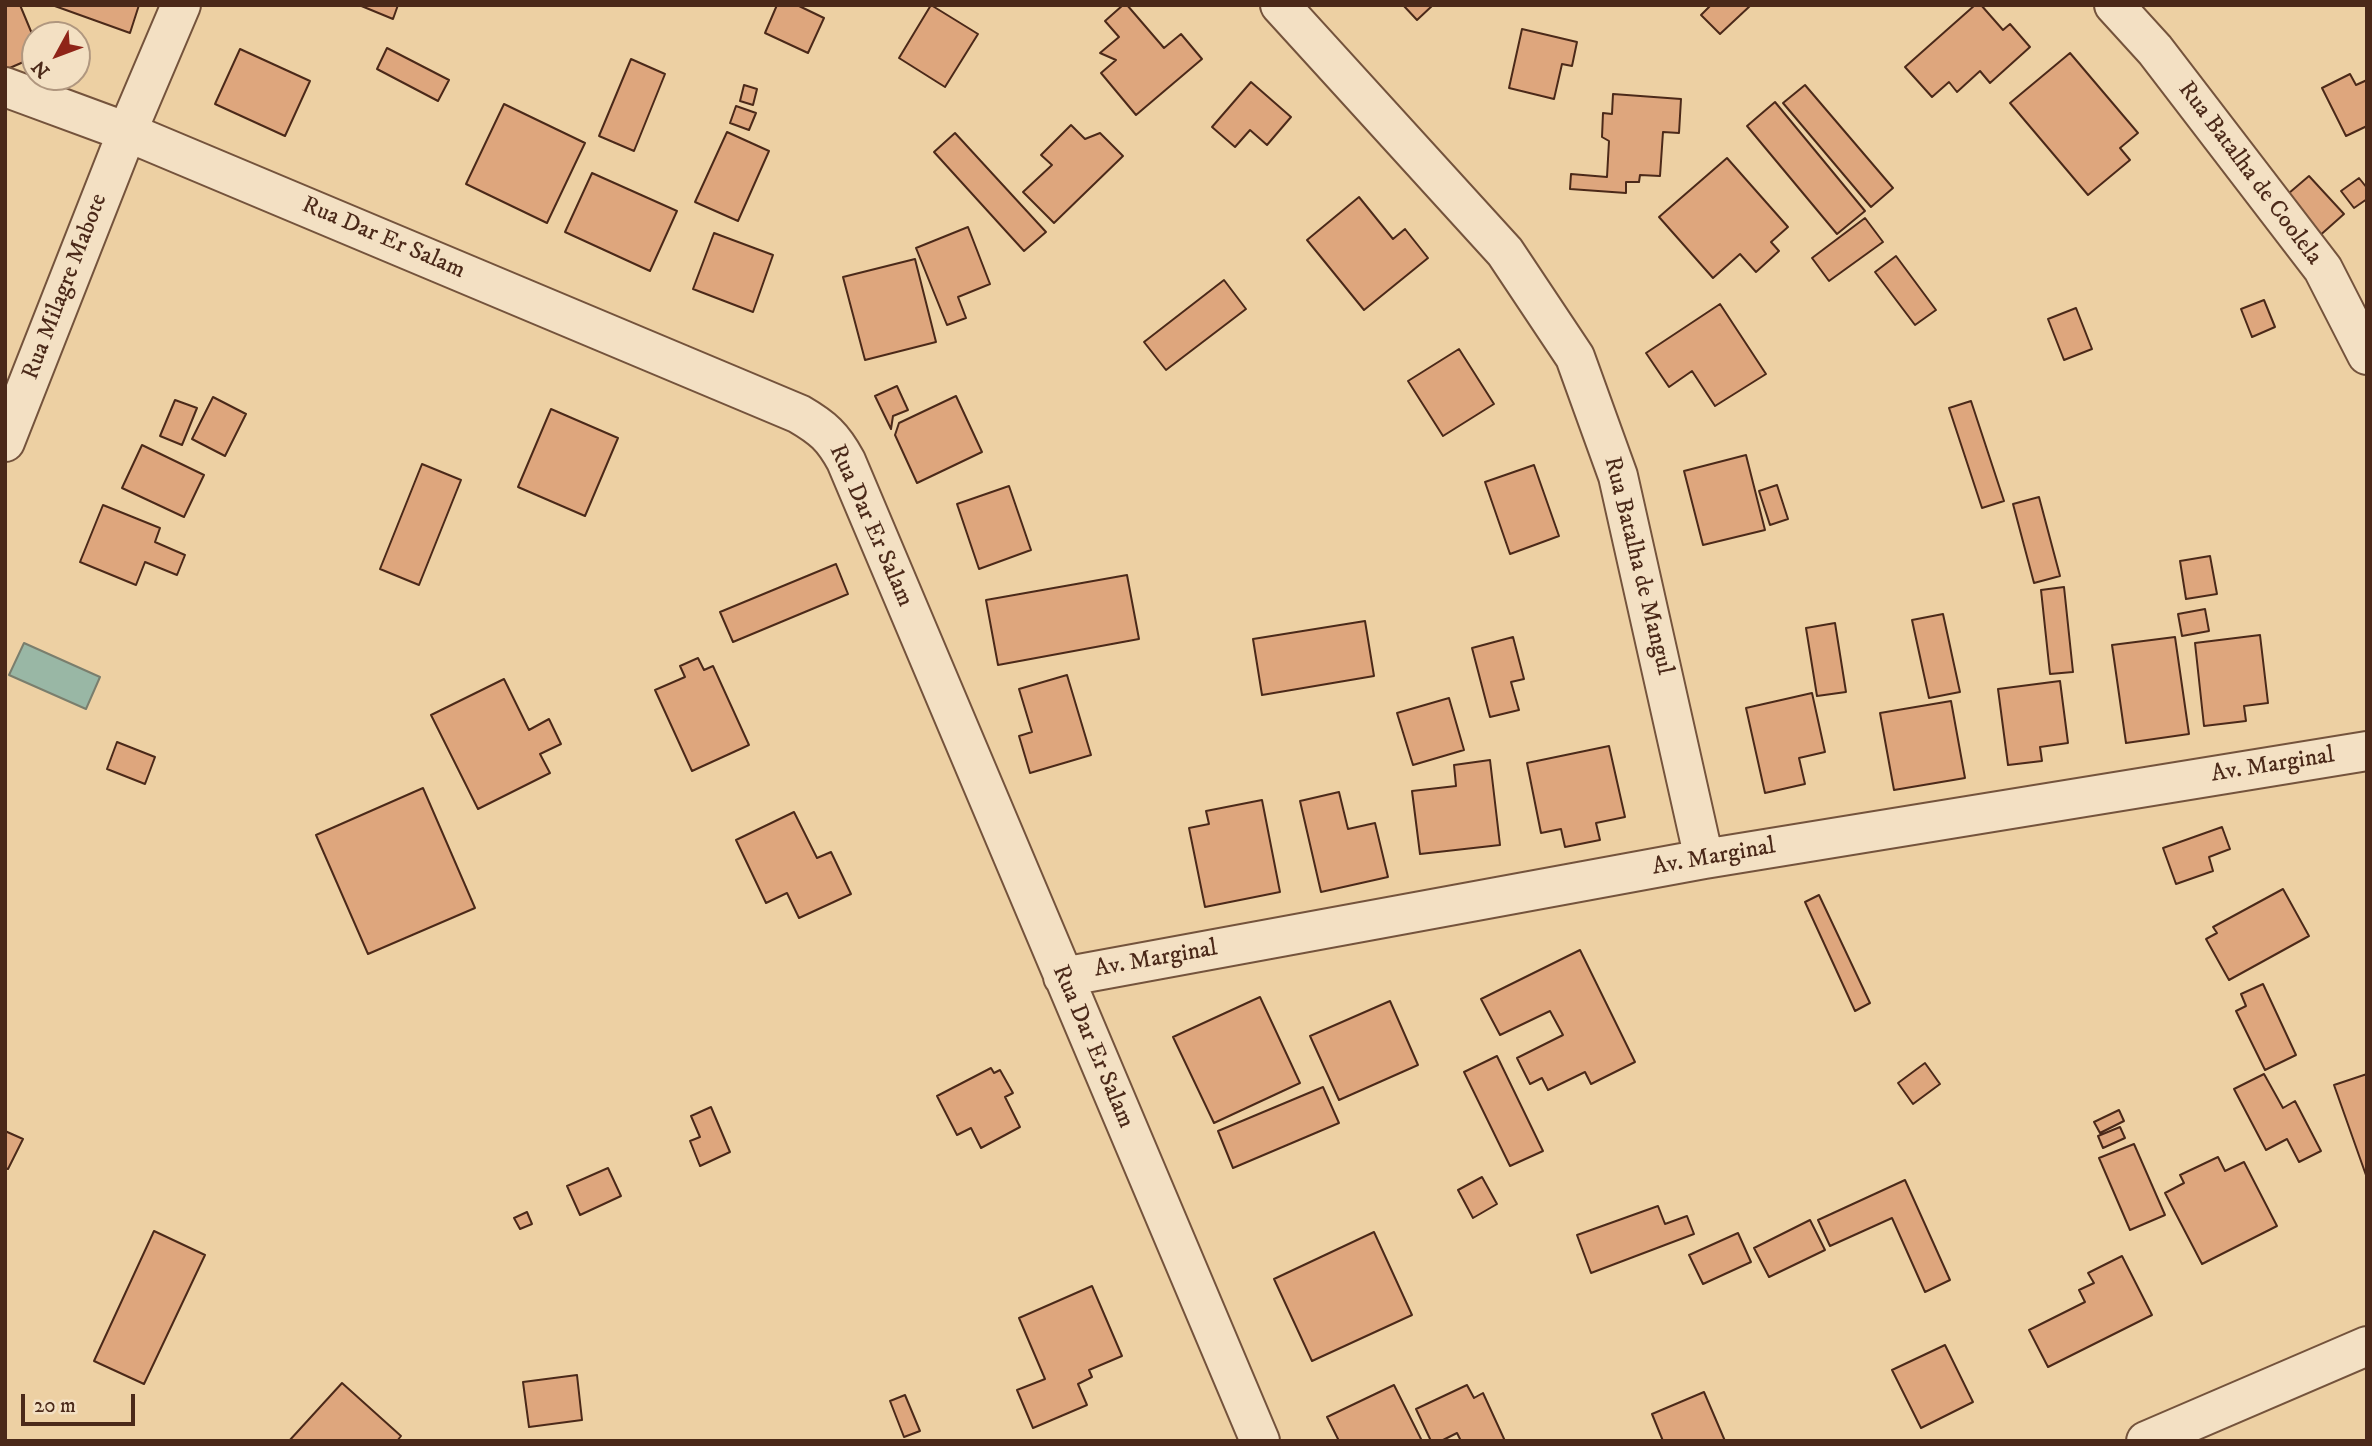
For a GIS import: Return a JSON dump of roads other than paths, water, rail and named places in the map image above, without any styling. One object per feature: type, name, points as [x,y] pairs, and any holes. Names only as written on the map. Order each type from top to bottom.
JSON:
[{"type":"street","points":[[127,132],[181,5]]},
{"type":"street","name":"Rua Batalha de Mangul","points":[[1280,5],[1505,252],[1575,357],[1618,476],[1704,859]]},
{"type":"street","name":"Rua Batalha de Coolela","points":[[2115,5],[2155,50],[2323,269],[2367,355]]},
{"type":"street","name":"Rua Dar Er Salam","points":[[5,87],[127,132],[786,408],[819,425],[835,441],[846,461],[1260,1441]]},
{"type":"street","name":"Rua Milagre Mabote","points":[[5,442],[127,132]]},
{"type":"street","name":"Av. Marginal","points":[[1063,977],[1704,859],[2367,751]]},
{"type":"street","points":[[2146,1441],[2367,1346]]}]
